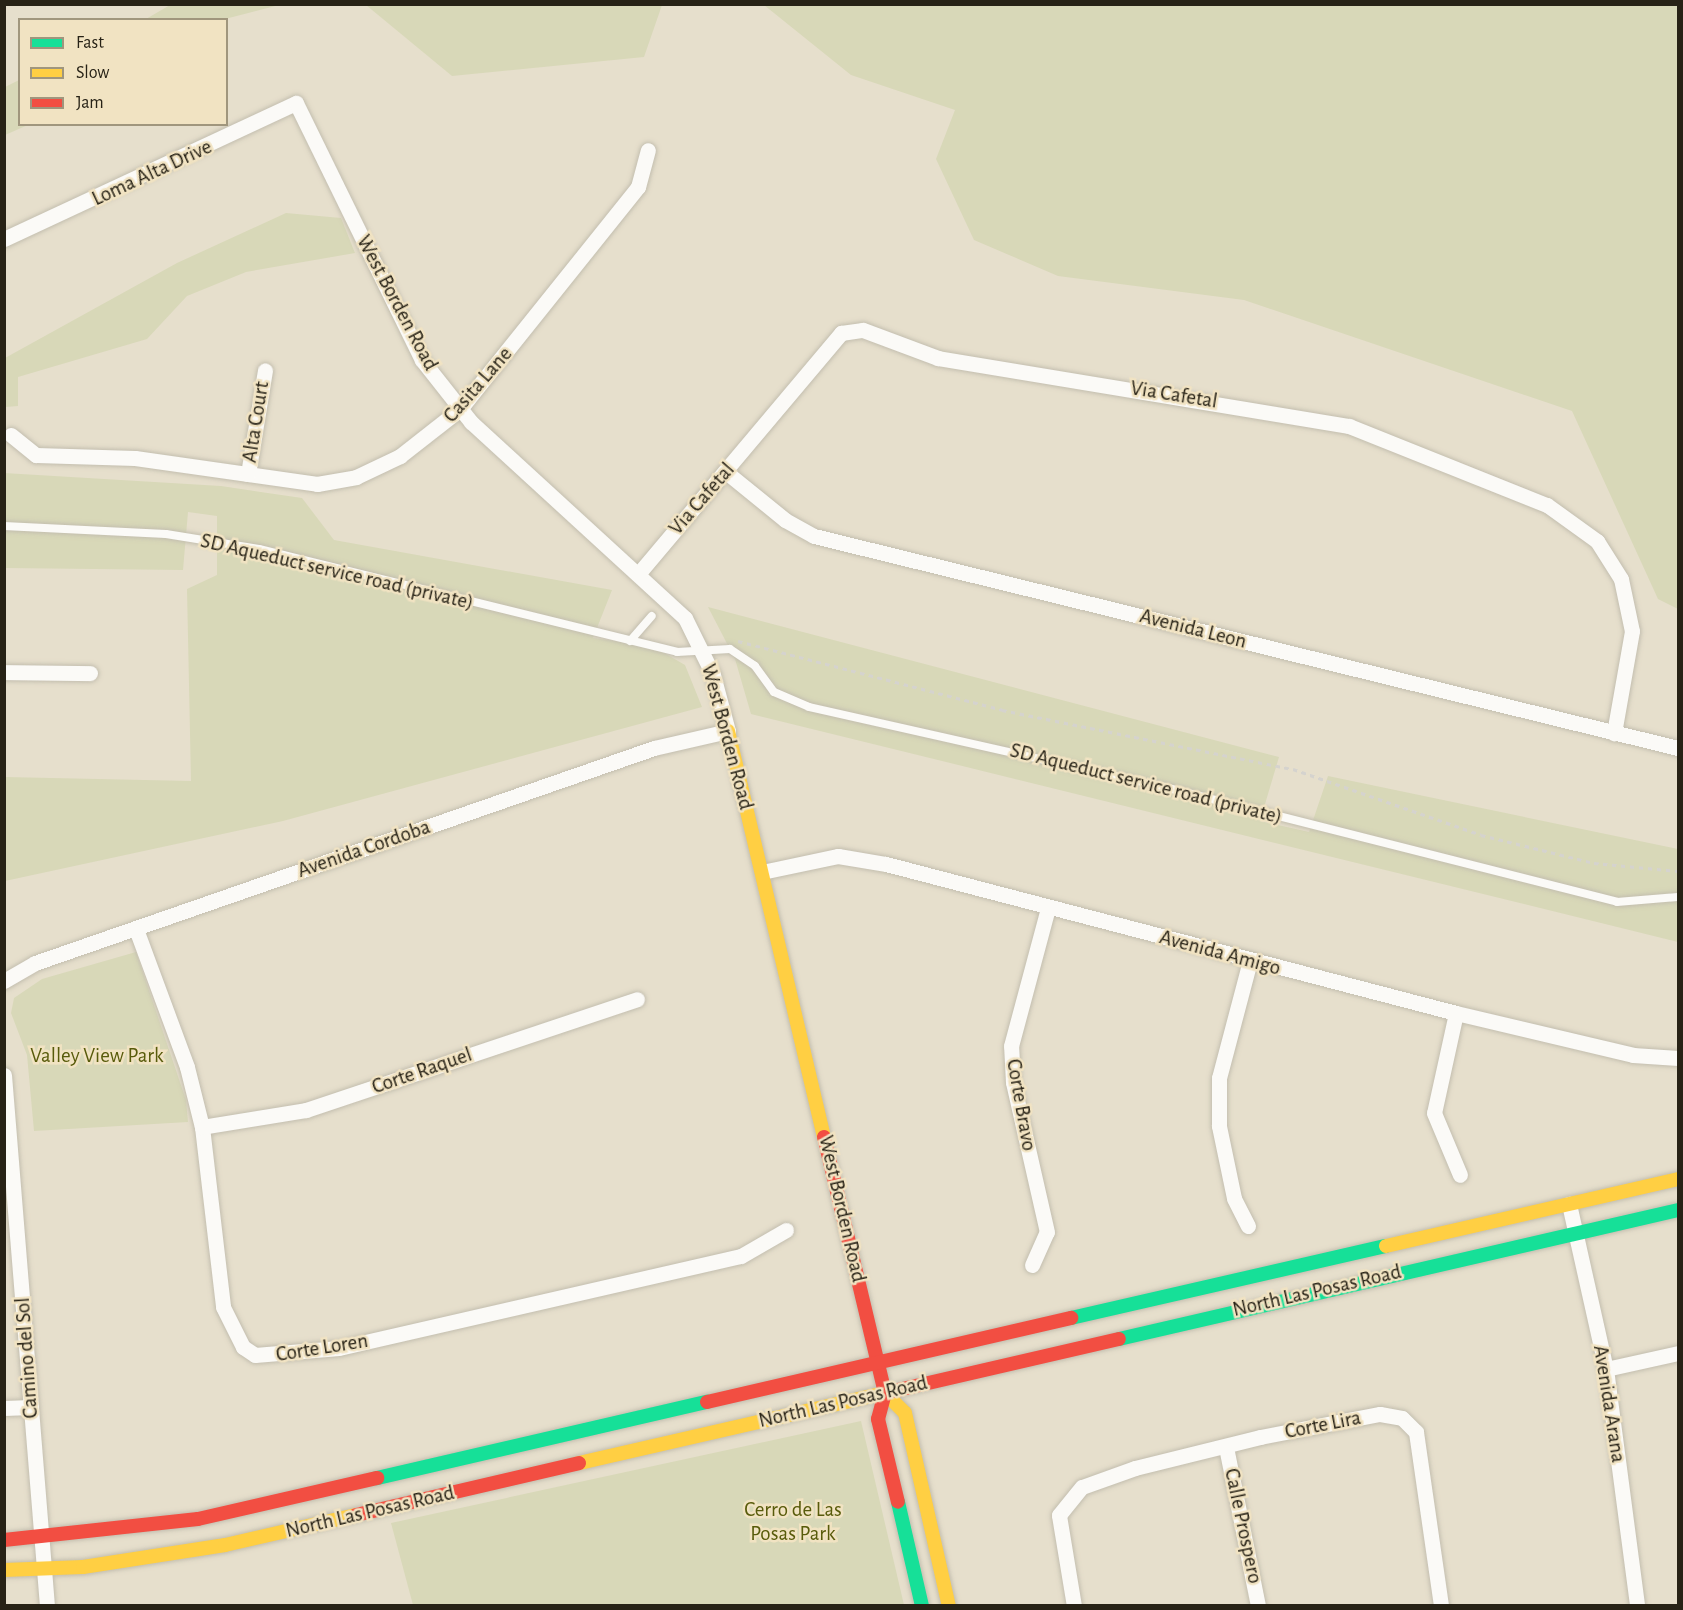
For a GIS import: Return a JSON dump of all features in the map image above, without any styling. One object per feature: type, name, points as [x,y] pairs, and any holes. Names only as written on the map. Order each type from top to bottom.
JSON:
[{"type":"street","name":"Loma Alta Drive","points":[[4,239],[296,103]]},
{"type":"street","name":"West Borden Road","points":[[296,103],[422,360],[460,409],[685,618],[704,651],[728,731],[878,1362],[885,1393],[878,1419],[922,1605]]},
{"type":"street","name":"Casita Lane","points":[[11,435],[36,455],[135,458],[317,484],[356,477],[400,456],[460,409],[632,196],[648,150]]},
{"type":"street","name":"Via Cafetal","points":[[639,573],[726,472],[840,333],[863,330],[938,358],[1349,426],[1547,505],[1597,541],[1621,579],[1632,631],[1614,733]]},
{"type":"street","name":"Alta Court","points":[[248,474],[265,370]]},
{"type":"street","name":"Avenida Leon","points":[[726,472],[785,520],[814,536],[1678,748]]},
{"type":"street","points":[[4,672],[90,673]]},
{"type":"street","name":"Avenida Cordoba","points":[[4,981],[35,963],[654,748],[728,731]]},
{"type":"street","name":"Avenida Amigo","points":[[762,872],[838,856],[1456,1013],[1633,1054],[1678,1058]]},
{"type":"street","name":"Corte Bravo","points":[[1032,1265],[1047,1232],[1013,1082],[1011,1046],[1048,908]]},
{"type":"street","name":"Corte Loren","points":[[136,929],[187,1067],[202,1128],[224,1306],[243,1347],[255,1355],[339,1348],[730,1259],[786,1230]]},
{"type":"street","points":[[1248,1226],[1234,1198],[1218,1126],[1219,1078],[1250,961]]},
{"type":"street","name":"Corte Raquel","points":[[202,1128],[306,1110],[637,999]]},
{"type":"street","points":[[1456,1013],[1434,1113],[1460,1175]]},
{"type":"street","name":"Camino del Sol","points":[[4,1075],[9,1180],[31,1407],[46,1605]]},
{"type":"street","name":"North Las Posas Road","points":[[4,1540],[41,1538],[198,1519],[1678,1179]]},
{"type":"street","name":"Avenida Arana","points":[[1569,1204],[1606,1369],[1637,1605]]},
{"type":"street","name":"North Las Posas Road","points":[[4,1570],[43,1569],[225,1545],[1575,1231],[1678,1210]]},
{"type":"street","points":[[1606,1369],[1678,1353]]},
{"type":"street","points":[[885,1393],[905,1413],[949,1605]]},
{"type":"street","points":[[4,1408],[31,1407]]},
{"type":"street","name":"Corte Lira","points":[[1074,1605],[1059,1515],[1063,1505],[1082,1487],[1135,1468],[1380,1414],[1402,1418],[1416,1432],[1441,1605]]},
{"type":"street","name":"Calle Prospero","points":[[1226,1447],[1258,1605]]},
{"type":"lane","name":"SD Aqueduct service road (private)","points":[[4,526],[109,529],[259,549],[677,652],[736,651],[755,666],[774,692],[809,707],[1154,785],[1617,902],[1678,897]]},
{"type":"lane","points":[[630,641],[652,616]]},
{"type":"path","points":[[736,651],[741,638],[1002,710],[1293,769],[1492,837],[1594,863],[1678,872]]},
{"type":"green space","points":[[170,4],[279,5],[228,18],[148,18]]},
{"type":"green space","points":[[366,5],[662,5],[644,57],[452,76]]},
{"type":"green space","points":[[764,5],[1678,5],[1678,609],[1658,599],[1572,411],[1244,300],[1058,276],[974,240],[936,159],[955,110],[851,75]]},
{"type":"green space","points":[[18,80],[18,126],[26,126],[5,135],[5,87]]},
{"type":"green space","points":[[286,213],[341,218],[355,253],[246,272],[187,296],[147,339],[18,377],[18,406],[5,407],[5,358],[177,263]]},
{"type":"green space","points":[[4,473],[221,486],[302,498],[334,540],[612,590],[593,638],[652,646],[685,665],[702,707],[283,821],[5,881],[5,777],[191,781],[187,589],[217,575],[217,516],[188,512],[183,570],[5,568]]},
{"type":"green space","points":[[708,607],[1279,757],[1260,821],[1309,832],[1328,776],[1678,849],[1678,942],[751,714],[735,659]]},
{"type":"green space","name":"Valley View Park","points":[[136,952],[186,1100],[188,1122],[34,1131],[27,1055],[11,1013],[14,998],[42,979]]},
{"type":"green space","name":"Cerro de Las Posas Park","points":[[861,1421],[904,1605],[413,1605],[391,1523]]},
{"type":"traffic: fast","points":[[1119,1339],[1678,1210]]},
{"type":"traffic: fast","points":[[1071,1318],[1386,1246]]},
{"type":"traffic: fast","points":[[377,1478],[707,1402]]},
{"type":"traffic: fast","points":[[898,1502],[922,1606]]},
{"type":"traffic: slow","points":[[728,731],[824,1137]]},
{"type":"traffic: slow","points":[[1386,1246],[1678,1179]]},
{"type":"traffic: slow","points":[[885,1393],[905,1413],[949,1606]]},
{"type":"traffic: slow","points":[[579,1463],[885,1393]]},
{"type":"traffic: slow","points":[[4,1570],[83,1567],[225,1545],[356,1515]]},
{"type":"traffic: jam","points":[[824,1137],[885,1393],[878,1419],[898,1502]]},
{"type":"traffic: jam","points":[[707,1402],[1071,1318]]},
{"type":"traffic: jam","points":[[885,1393],[1119,1339]]},
{"type":"traffic: jam","points":[[356,1515],[579,1463]]},
{"type":"traffic: jam","points":[[4,1540],[198,1519],[377,1478]]}]
